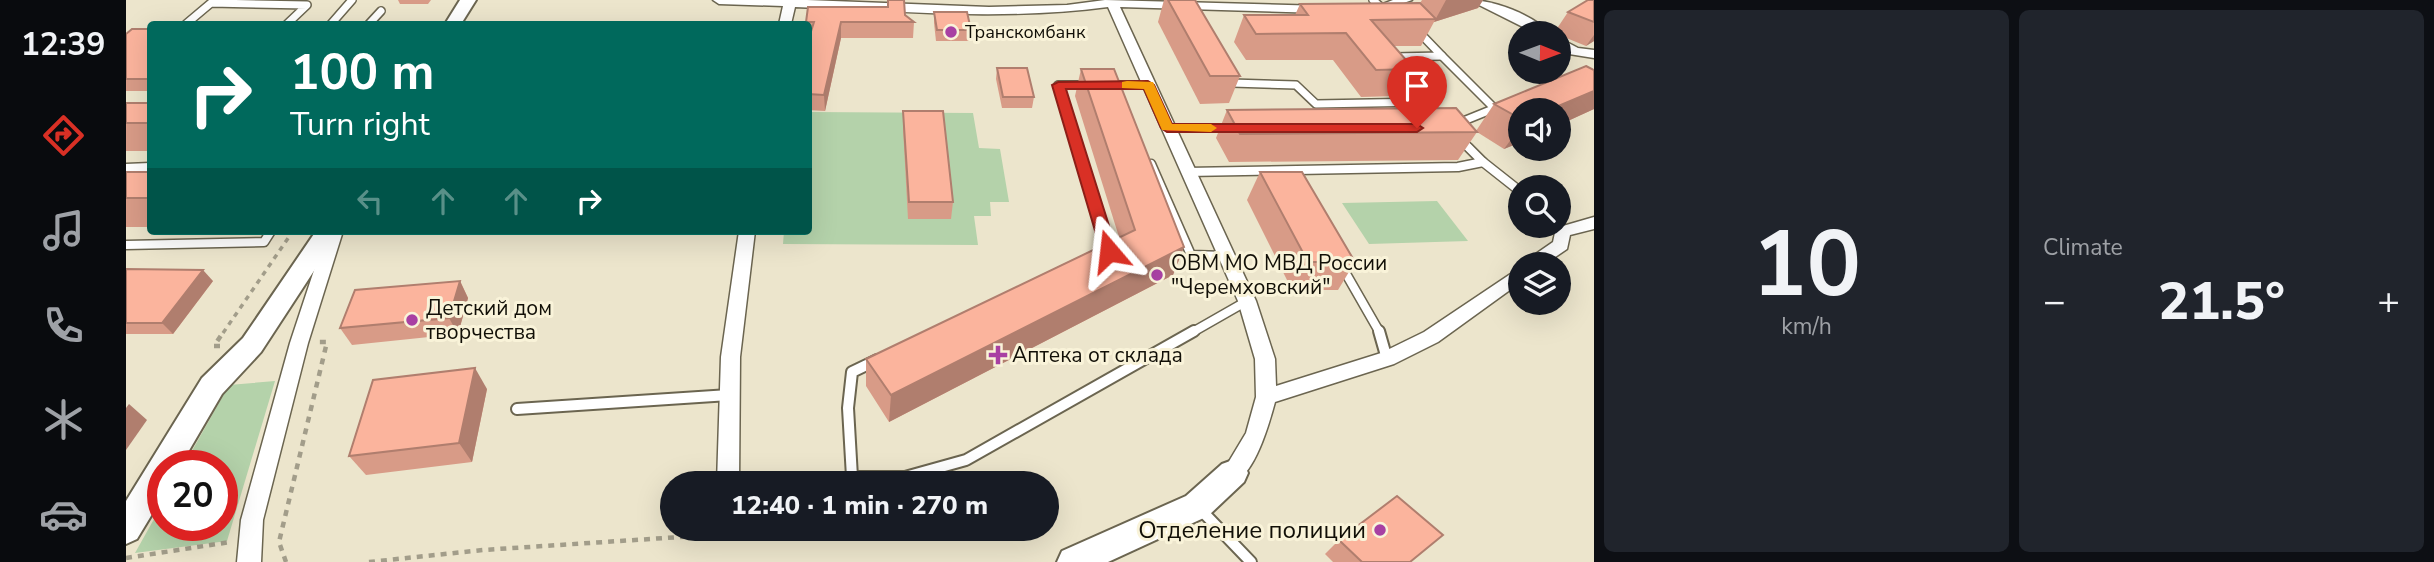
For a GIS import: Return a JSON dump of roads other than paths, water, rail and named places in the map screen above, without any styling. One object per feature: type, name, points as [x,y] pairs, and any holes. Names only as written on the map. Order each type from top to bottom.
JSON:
[{"type":"street","points":[[455,21],[468,0]]},
{"type":"street","points":[[719,0],[989,11],[1067,9],[1111,1],[1186,6],[1327,9]]},
{"type":"street","points":[[1378,8],[1406,0]]},
{"type":"street","points":[[1475,0],[1523,21]]},
{"type":"street","points":[[786,21],[790,1]]},
{"type":"street","points":[[1073,562],[1197,506],[1233,473],[1256,435],[1266,397],[1265,359],[1247,301],[1111,1]]},
{"type":"street","points":[[1574,51],[1594,54]]},
{"type":"street","points":[[1574,51],[1594,61]]},
{"type":"street","points":[[1571,227],[1594,223]]},
{"type":"street","points":[[174,450],[212,386],[252,345],[325,235]]},
{"type":"street","points":[[249,562],[252,520],[299,343],[334,235]]},
{"type":"street","points":[[727,471],[725,435],[736,297],[746,235]]},
{"type":"street","points":[[1551,252],[1561,245],[1561,238]]},
{"type":"street","points":[[1266,397],[1387,359],[1431,337],[1508,282]]},
{"type":"street","points":[[126,529],[147,495]]},
{"type":"lane","points":[[334,21],[352,0]]},
{"type":"lane","points":[[190,21],[211,3],[307,5],[290,21]]},
{"type":"lane","points":[[372,21],[381,11]]},
{"type":"lane","points":[[1411,24],[1495,109]]},
{"type":"lane","points":[[1225,71],[1232,83],[1287,82],[1296,85],[1316,104],[1425,102],[1389,60],[1392,57],[1442,56]]},
{"type":"lane","points":[[1093,85],[1058,85],[1109,251],[1097,257]]},
{"type":"lane","points":[[1105,85],[1148,85]]},
{"type":"lane","points":[[1117,85],[1122,97]]},
{"type":"lane","points":[[1507,104],[1448,131],[1508,182]]},
{"type":"lane","points":[[1167,128],[1236,128]]},
{"type":"lane","points":[[1148,158],[1191,255],[1226,256]]},
{"type":"lane","points":[[1187,172],[1458,167],[1483,162]]},
{"type":"lane","points":[[126,167],[147,167]]},
{"type":"lane","points":[[1286,170],[1293,181]]},
{"type":"lane","points":[[126,245],[264,242],[268,235]]},
{"type":"lane","points":[[1332,250],[1379,331],[1387,359]]},
{"type":"lane","points":[[927,471],[966,460],[1247,301]]},
{"type":"lane","points":[[852,471],[848,408],[852,372],[889,355]]},
{"type":"lane","points":[[517,409],[729,395]]},
{"type":"lane","points":[[1197,506],[1251,562]]},
{"type":"place","name":"Транскомбанк","points":[[951,32]]},
{"type":"place","name":"ОВМ МО МВД России \"Черемховский\"","points":[[1157,275]]},
{"type":"place","name":"Детский дом творчества","points":[[412,320]]},
{"type":"place","name":"Аптека от склада","points":[[998,355]]},
{"type":"place","name":"Отделение полиции","points":[[1380,530]]}]
